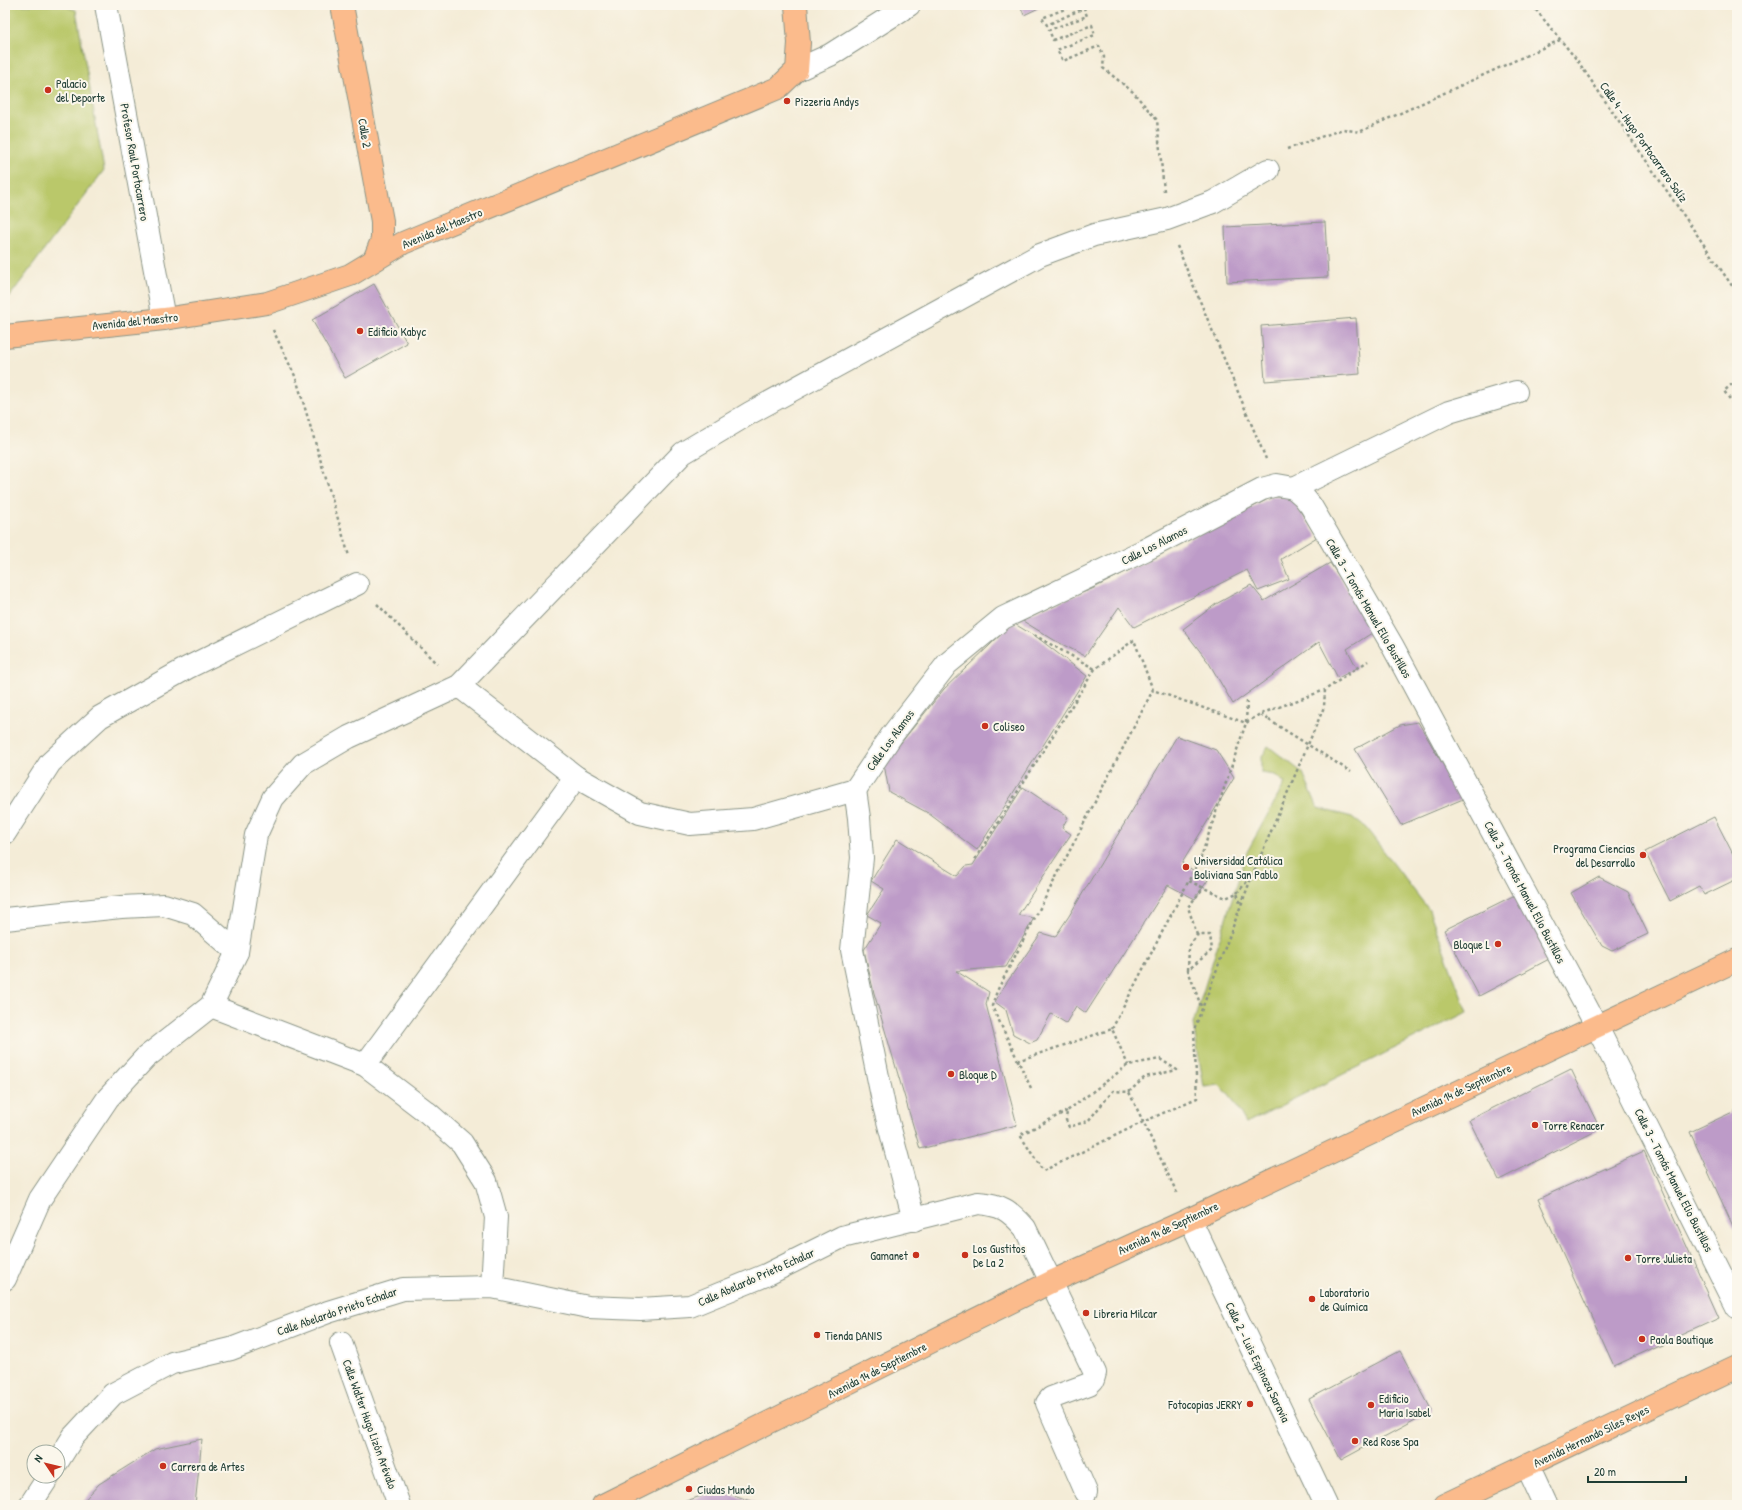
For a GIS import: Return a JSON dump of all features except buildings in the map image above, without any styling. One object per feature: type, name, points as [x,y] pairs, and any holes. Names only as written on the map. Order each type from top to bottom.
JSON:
[{"type":"main road","name":"Calle 2","points":[[342,5],[382,220],[382,240],[374,260]]},
{"type":"main road","points":[[796,5],[799,43],[797,70]]},
{"type":"main road","name":"Avenida del Maestro","points":[[5,336],[164,319],[267,303],[350,275],[404,243],[778,88],[797,70]]},
{"type":"main road","name":"Avenida 14 de Septiembre","points":[[603,1505],[1051,1282],[1190,1219],[1596,1025],[1737,960]]},
{"type":"main road","name":"Avenida Hernando Siles Reyes","points":[[1444,1505],[1737,1366]]},
{"type":"street","name":"Profesor Raul Portocarrero","points":[[106,5],[164,319]]},
{"type":"street","points":[[797,70],[830,55],[909,5]]},
{"type":"street","points":[[5,1279],[40,1199],[108,1098],[145,1058],[212,1006],[237,952],[256,835],[273,798],[303,764],[349,737],[459,686],[683,453],[750,413],[1040,255],[1094,235],[1166,220],[1213,202],[1268,170]]},
{"type":"street","name":"Calle Los Alamos","points":[[855,790],[892,735],[947,664],[1003,618],[1145,550],[1262,489],[1286,487],[1449,412],[1516,392]]},
{"type":"street","name":"Calle 3 - Tomás Manuel Elio Bustillos","points":[[1286,487],[1304,496],[1311,506],[1392,645],[1596,1025],[1737,1308]]},
{"type":"street","points":[[5,833],[50,763],[100,717],[187,668],[357,584]]},
{"type":"street","points":[[459,686],[576,777],[640,813],[690,824],[753,819],[855,790],[862,858],[852,950],[884,1106],[914,1220]]},
{"type":"street","points":[[365,1065],[576,777]]},
{"type":"street","points":[[5,919],[121,907],[164,905],[193,914],[237,952]]},
{"type":"street","points":[[212,1006],[365,1065],[428,1113],[462,1143],[486,1180],[496,1217],[492,1286]]},
{"type":"street","name":"Calle Abelardo Prieto Echalar","points":[[66,1449],[74,1437],[113,1394],[172,1363],[231,1350],[328,1312],[403,1289],[492,1286],[588,1308],[640,1309],[690,1306],[766,1275],[842,1237],[978,1203],[996,1205],[1006,1210],[1025,1228],[1095,1373],[1093,1380],[1089,1384],[1051,1398],[1047,1403],[1086,1492]]},
{"type":"street","name":"Calle 2 - Luis Espinoza Saravia","points":[[1190,1219],[1326,1505]]},
{"type":"street","name":"Calle Walter Hugo Lizón Arévalo","points":[[341,1343],[400,1505]]},
{"type":"street","points":[[1527,1466],[1545,1505]]},
{"type":"street","points":[[30,1505],[44,1484]]},
{"type":"path","points":[[1075,5],[1042,18],[1047,25],[1084,8],[1087,16],[1049,30],[1053,40],[1092,25],[1095,35],[1057,50],[1063,61],[1099,46],[1104,58],[1103,68],[1133,92],[1157,120],[1166,220],[1286,487]]},
{"type":"path","name":"Calle 4 - Hugo Portocarrero Solíz","points":[[1532,5],[1577,60],[1737,293]]},
{"type":"path","points":[[1268,170],[1286,150],[1343,129],[1359,132],[1560,40]]},
{"type":"path","points":[[267,303],[273,329],[296,378],[357,584],[459,686]]},
{"type":"path","points":[[1737,380],[1724,391],[1737,409]]},
{"type":"path","points":[[1003,618],[1095,670]]},
{"type":"path","points":[[975,860],[1095,670],[1134,640],[1153,690],[997,991],[992,1006],[1017,1061],[1032,1088]]},
{"type":"path","points":[[1246,723],[1260,714],[1324,690],[1392,645]]},
{"type":"path","points":[[1153,690],[1246,723]]},
{"type":"path","points":[[1066,1111],[1069,1127],[1088,1121],[1113,1091],[1129,1092],[1145,1077],[1177,1070],[1160,1059],[1128,1065],[1066,1111],[1020,1135],[1043,1171],[1143,1122],[1197,1098],[1194,1030],[1252,876],[1324,707],[1324,690]]},
{"type":"path","points":[[1017,1061],[1112,1029],[1201,857],[1246,723],[1247,700]]},
{"type":"path","points":[[1260,714],[1351,772]]},
{"type":"path","points":[[1189,881],[1226,898],[1237,893],[1252,876]]},
{"type":"path","points":[[1197,935],[1188,907],[1204,887]]},
{"type":"path","points":[[1237,893],[1241,906]]},
{"type":"path","points":[[1197,935],[1189,947],[1188,970],[1202,1009]]},
{"type":"path","points":[[1188,970],[1212,950],[1210,935],[1197,935]]},
{"type":"path","points":[[1112,1029],[1128,1065]]},
{"type":"path","points":[[1129,1092],[1190,1219]]},
{"type":"green space","name":"Palacio del Deporte","points":[[5,5],[61,5],[76,10],[104,170],[10,296],[5,297]]},
{"type":"green space","points":[[1268,746],[1303,773],[1318,808],[1352,817],[1366,828],[1429,910],[1467,1012],[1246,1123],[1230,1095],[1219,1085],[1204,1087],[1193,1024],[1247,852],[1285,783],[1275,775],[1261,773],[1261,759]]},
{"type":"place","name":"Palacio del Deporte","points":[[48,90]]},
{"type":"place","name":"Pizzeria Andys","points":[[787,101]]},
{"type":"place","name":"Edificio Kabyc","points":[[360,331]]},
{"type":"place","name":"Coliseo","points":[[985,726]]},
{"type":"place","name":"Programa Ciencias del Desarrollo","points":[[1643,855]]},
{"type":"place","name":"Universidad Católica Boliviana San Pablo","points":[[1186,867]]},
{"type":"place","name":"Bloque L","points":[[1498,944]]},
{"type":"place","name":"Bloque D","points":[[951,1074]]},
{"type":"place","name":"Torre Renacer","points":[[1535,1125]]},
{"type":"place","name":"Gamanet","points":[[916,1255]]},
{"type":"place","name":"Los Gustitos De La 2","points":[[965,1255]]},
{"type":"place","name":"Torre Julieta","points":[[1628,1258]]},
{"type":"place","name":"Laboratorio de Química","points":[[1312,1299]]},
{"type":"place","name":"Libreria Milcar","points":[[1086,1313]]},
{"type":"place","name":"Tienda DANIS","points":[[817,1335]]},
{"type":"place","name":"Paola Boutique","points":[[1642,1339]]},
{"type":"place","name":"Fotocopias JERRY","points":[[1250,1404]]},
{"type":"place","name":"Edificio Maria Isabel","points":[[1371,1405]]},
{"type":"place","name":"Red Rose Spa","points":[[1355,1441]]},
{"type":"place","name":"Carrera de Artes","points":[[163,1466]]},
{"type":"place","name":"Ciudas Mundo","points":[[689,1489]]}]
